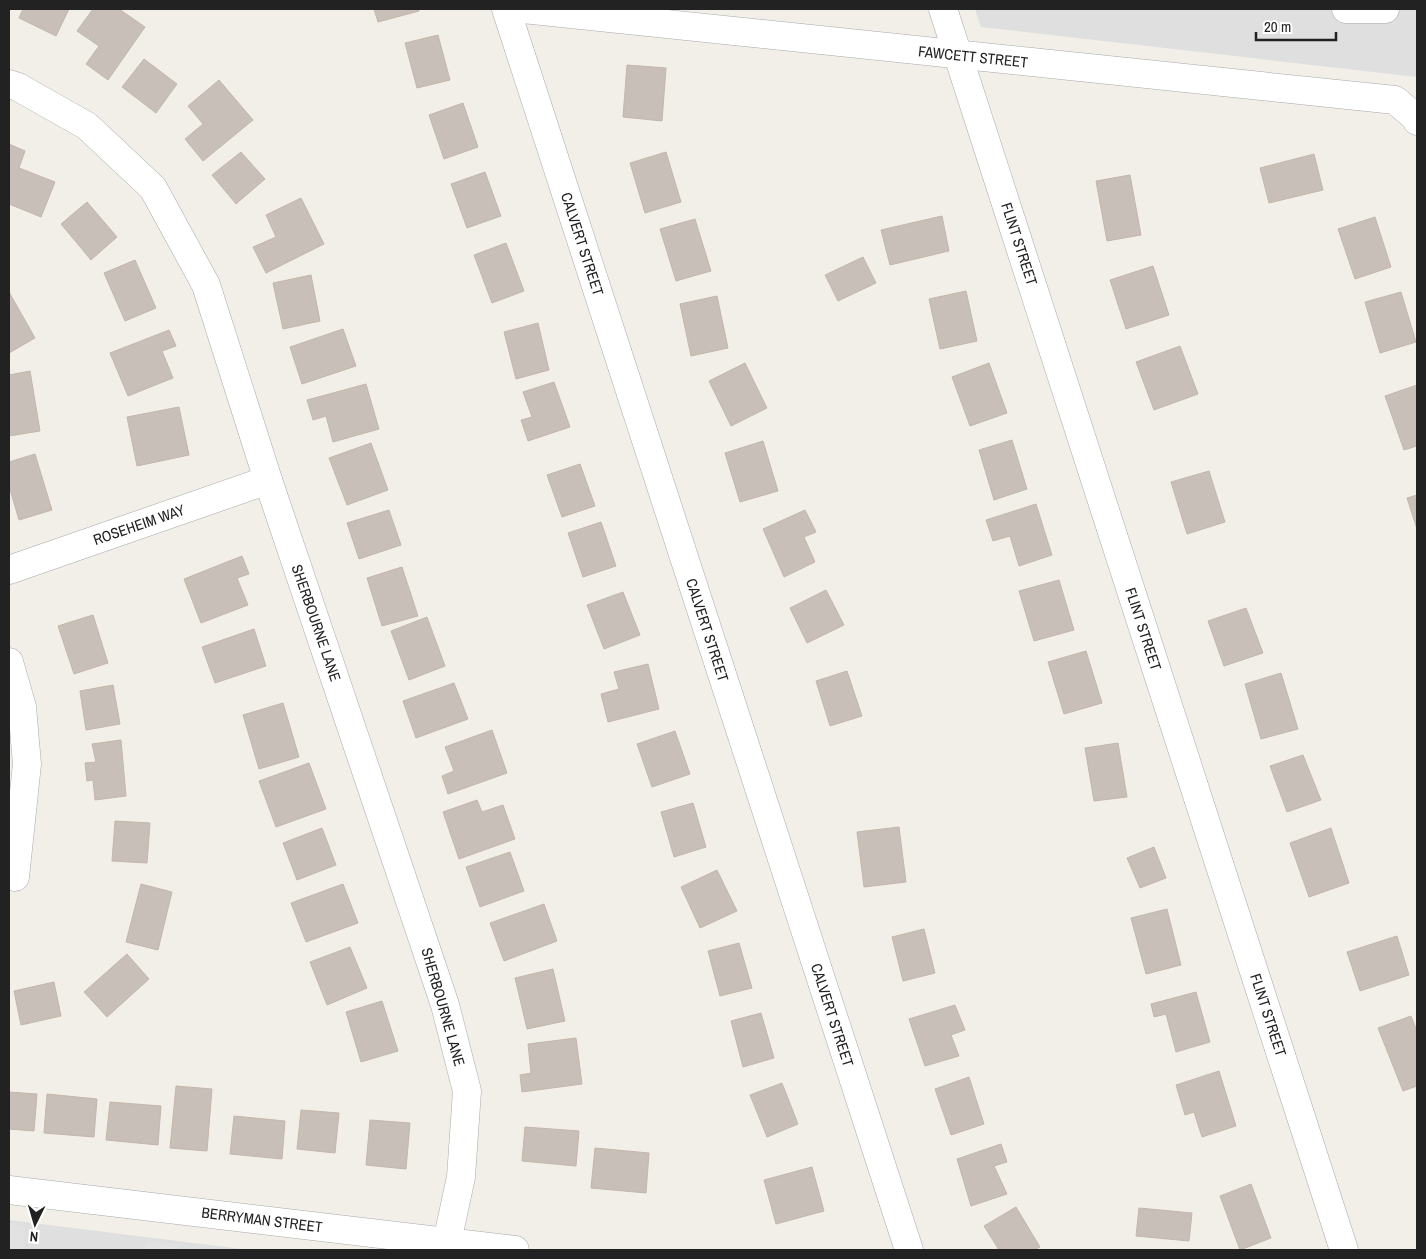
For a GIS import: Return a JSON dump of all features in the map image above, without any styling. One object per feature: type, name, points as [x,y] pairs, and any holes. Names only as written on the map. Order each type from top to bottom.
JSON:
[{"type":"street","name":"CALVERT STREET","points":[[506,9],[909,1250]]},
{"type":"street","name":"FAWCETT STREET","points":[[523,9],[1395,100],[1417,119]]},
{"type":"street","name":"FLINT STREET","points":[[943,9],[1344,1250]]},
{"type":"street","points":[[1346,9],[1385,9]]},
{"type":"street","name":"SHERBOURNE LANE","points":[[9,84],[18,87],[87,126],[153,188],[206,285],[268,480],[445,1005],[467,1092],[462,1177],[447,1242]]},
{"type":"street","name":"ROSEHEIM WAY","points":[[9,570],[268,480]]},
{"type":"street","points":[[9,662],[22,707],[26,764],[15,877]]},
{"type":"street","name":"BERRYMAN STREET","points":[[9,1190],[515,1250]]},
{"type":"shaded area","points":[[975,9],[1417,9],[1417,77],[981,27]]},
{"type":"shaded area","points":[[9,1220],[250,1250],[9,1250]]},
{"type":"shaded area","points":[[9,1224],[25,1226],[24,1250],[9,1250]]},
{"type":"shaded area","points":[[147,1241],[178,1245],[178,1250],[146,1250]]},
{"type":"building","points":[[23,9],[69,9],[56,36],[19,18]]},
{"type":"building","points":[[93,9],[119,9],[145,27],[108,80],[86,64],[99,46],[77,31]]},
{"type":"building","points":[[374,9],[419,9],[419,11],[378,22]]},
{"type":"building","points":[[438,35],[450,80],[417,88],[405,43]]},
{"type":"building","points":[[144,59],[177,84],[156,113],[122,87]]},
{"type":"building","points":[[627,65],[666,68],[662,121],[623,117]]},
{"type":"building","points":[[219,80],[253,120],[203,161],[185,139],[203,124],[188,106]]},
{"type":"building","points":[[463,103],[478,147],[444,159],[429,115]]},
{"type":"building","points":[[9,144],[25,151],[19,168],[55,182],[41,217],[9,204]]},
{"type":"building","points":[[241,152],[265,179],[236,204],[212,175]]},
{"type":"building","points":[[666,152],[681,202],[645,213],[630,163]]},
{"type":"building","points":[[1314,154],[1323,190],[1269,203],[1260,168]]},
{"type":"building","points":[[485,172],[501,216],[467,228],[451,184]]},
{"type":"building","points":[[1130,175],[1141,235],[1107,241],[1096,181]]},
{"type":"building","points":[[301,198],[324,244],[266,273],[253,247],[276,237],[266,215]]},
{"type":"building","points":[[87,202],[117,237],[91,260],[61,224]]},
{"type":"building","points":[[942,216],[949,251],[890,265],[881,230]]},
{"type":"building","points":[[1375,217],[1391,267],[1355,279],[1338,229]]},
{"type":"building","points":[[695,219],[711,271],[676,281],[660,229]]},
{"type":"building","points":[[506,243],[524,291],[492,303],[474,255]]},
{"type":"building","points":[[863,257],[876,283],[838,301],[825,275]]},
{"type":"building","points":[[135,260],[156,308],[125,321],[104,273]]},
{"type":"building","points":[[1153,266],[1169,315],[1126,329],[1110,280]]},
{"type":"building","points":[[311,275],[320,321],[283,329],[273,283]]},
{"type":"building","points":[[966,291],[977,341],[940,349],[929,299]]},
{"type":"building","points":[[9,292],[35,338],[9,353]]},
{"type":"building","points":[[1401,292],[1416,342],[1380,353],[1365,302]]},
{"type":"building","points":[[717,296],[728,348],[691,356],[680,304]]},
{"type":"building","points":[[538,323],[549,370],[516,379],[504,332]]},
{"type":"building","points":[[343,329],[356,366],[302,384],[290,347]]},
{"type":"building","points":[[169,330],[176,346],[162,351],[173,378],[128,396],[110,353]]},
{"type":"building","points":[[1180,346],[1198,394],[1154,410],[1136,362]]},
{"type":"building","points":[[745,363],[767,408],[731,426],[709,381]]},
{"type":"building","points":[[989,363],[1007,413],[970,426],[952,377]]},
{"type":"building","points":[[30,371],[40,431],[9,436],[9,375]]},
{"type":"building","points":[[554,382],[570,427],[528,441],[521,420],[532,417],[523,392]]},
{"type":"building","points":[[366,384],[379,429],[333,442],[326,416],[313,420],[307,400]]},
{"type":"building","points":[[1417,385],[1417,446],[1404,450],[1385,396]]},
{"type":"building","points":[[179,407],[189,455],[137,466],[127,417]]},
{"type":"building","points":[[1012,440],[1027,489],[994,500],[979,450]]},
{"type":"building","points":[[763,441],[778,491],[740,502],[725,453]]},
{"type":"building","points":[[371,443],[388,490],[347,505],[329,458]]},
{"type":"building","points":[[35,454],[52,510],[19,520],[9,486],[9,462]]},
{"type":"building","points":[[580,464],[595,506],[562,517],[547,475]]},
{"type":"building","points":[[1209,471],[1225,522],[1187,534],[1171,482]]},
{"type":"building","points":[[1417,495],[1417,529],[1407,498]]},
{"type":"building","points":[[1036,504],[1052,555],[1019,566],[1010,536],[993,541],[986,520]]},
{"type":"building","points":[[389,510],[401,545],[359,559],[347,523]]},
{"type":"building","points":[[805,510],[816,532],[804,537],[815,562],[784,577],[763,529]]},
{"type":"building","points":[[601,522],[616,566],[583,577],[568,533]]},
{"type":"building","points":[[242,556],[249,574],[237,578],[248,605],[201,623],[184,579]]},
{"type":"building","points":[[402,567],[418,616],[382,626],[367,578]]},
{"type":"building","points":[[1059,580],[1074,630],[1034,641],[1019,591]]},
{"type":"building","points":[[826,590],[844,625],[807,643],[790,608]]},
{"type":"building","points":[[623,592],[640,635],[604,649],[587,605]]},
{"type":"building","points":[[1246,608],[1263,653],[1224,666],[1208,621]]},
{"type":"building","points":[[93,615],[108,663],[74,674],[58,626]]},
{"type":"building","points":[[427,617],[445,666],[409,680],[391,631]]},
{"type":"building","points":[[254,629],[266,666],[215,683],[202,647]]},
{"type":"building","points":[[1086,651],[1102,703],[1064,714],[1048,662]]},
{"type":"building","points":[[648,664],[659,709],[608,722],[601,694],[619,689],[614,672]]},
{"type":"building","points":[[847,671],[862,716],[830,726],[816,681]]},
{"type":"building","points":[[1281,673],[1298,729],[1261,739],[1245,684]]},
{"type":"building","points":[[454,683],[468,719],[416,738],[403,701]]},
{"type":"building","points":[[113,685],[120,724],[86,730],[80,691]]},
{"type":"building","points":[[283,703],[299,757],[259,769],[243,715]]},
{"type":"building","points":[[492,730],[507,773],[448,794],[442,776],[454,771],[445,747]]},
{"type":"building","points":[[675,731],[690,774],[652,787],[637,744]]},
{"type":"building","points":[[121,740],[126,796],[95,800],[93,780],[87,781],[85,763],[96,762],[92,744]]},
{"type":"building","points":[[1118,743],[1127,797],[1094,801],[1085,748]]},
{"type":"building","points":[[1303,755],[1321,800],[1287,812],[1270,766]]},
{"type":"building","points":[[309,763],[326,809],[276,827],[259,781]]},
{"type":"building","points":[[477,800],[482,812],[503,805],[515,839],[459,859],[443,812]]},
{"type":"building","points":[[693,803],[706,847],[674,857],[661,812]]},
{"type":"building","points":[[115,821],[150,823],[147,863],[112,861]]},
{"type":"building","points":[[899,827],[906,882],[864,887],[857,832]]},
{"type":"building","points":[[322,828],[336,865],[297,880],[283,843]]},
{"type":"building","points":[[1331,828],[1349,883],[1309,897],[1290,843]]},
{"type":"building","points":[[1154,847],[1166,878],[1140,888],[1127,858]]},
{"type":"building","points":[[510,852],[524,891],[480,907],[466,867]]},
{"type":"building","points":[[717,870],[737,911],[700,928],[681,887]]},
{"type":"building","points":[[141,884],[172,892],[158,950],[126,942]]},
{"type":"building","points":[[343,884],[358,923],[306,942],[291,903]]},
{"type":"building","points":[[544,904],[557,941],[504,961],[490,923]]},
{"type":"building","points":[[1167,909],[1181,965],[1146,974],[1131,918]]},
{"type":"building","points":[[924,929],[935,973],[903,981],[892,937]]},
{"type":"building","points":[[1397,936],[1409,975],[1360,991],[1347,952]]},
{"type":"building","points":[[739,943],[752,988],[720,996],[708,951]]},
{"type":"building","points":[[350,947],[367,988],[327,1005],[310,962]]},
{"type":"building","points":[[127,954],[149,979],[107,1017],[84,992]]},
{"type":"building","points":[[553,969],[565,1021],[527,1029],[515,978]]},
{"type":"building","points":[[54,982],[61,1016],[21,1025],[14,991]]},
{"type":"building","points":[[1196,992],[1210,1042],[1176,1052],[1166,1014],[1154,1017],[1151,1004]]},
{"type":"building","points":[[382,1001],[398,1051],[361,1062],[346,1012]]},
{"type":"building","points":[[955,1005],[965,1030],[951,1035],[959,1056],[925,1066],[909,1019]]},
{"type":"building","points":[[761,1013],[774,1058],[743,1067],[731,1021]]},
{"type":"building","points":[[1411,1016],[1417,1031],[1417,1086],[1403,1091],[1378,1028]]},
{"type":"building","points":[[576,1038],[582,1084],[522,1092],[520,1075],[531,1073],[528,1044]]},
{"type":"building","points":[[1219,1071],[1236,1126],[1202,1137],[1194,1112],[1185,1115],[1176,1085]]},
{"type":"building","points":[[969,1077],[984,1124],[951,1135],[935,1089]]},
{"type":"building","points":[[782,1083],[798,1124],[767,1137],[750,1095]]},
{"type":"building","points":[[176,1086],[212,1089],[207,1151],[170,1148]]},
{"type":"building","points":[[9,1092],[37,1094],[34,1131],[9,1129]]},
{"type":"building","points":[[47,1094],[97,1099],[94,1137],[44,1133]]},
{"type":"building","points":[[110,1102],[161,1106],[158,1145],[106,1140]]},
{"type":"building","points":[[301,1110],[339,1113],[335,1153],[297,1149]]},
{"type":"building","points":[[234,1116],[285,1121],[282,1159],[230,1154]]},
{"type":"building","points":[[370,1120],[410,1123],[406,1169],[366,1165]]},
{"type":"building","points":[[525,1127],[579,1131],[576,1166],[522,1161]]},
{"type":"building","points":[[1001,1144],[1007,1162],[994,1166],[1007,1194],[971,1206],[957,1159]]},
{"type":"building","points":[[595,1148],[649,1153],[646,1193],[591,1188]]},
{"type":"building","points":[[812,1167],[824,1211],[776,1224],[764,1180]]},
{"type":"building","points":[[1251,1184],[1271,1238],[1240,1250],[1220,1196]]},
{"type":"building","points":[[1016,1207],[1040,1247],[1034,1250],[999,1250],[984,1226]]},
{"type":"building","points":[[1139,1208],[1192,1213],[1189,1241],[1136,1236]]}]
